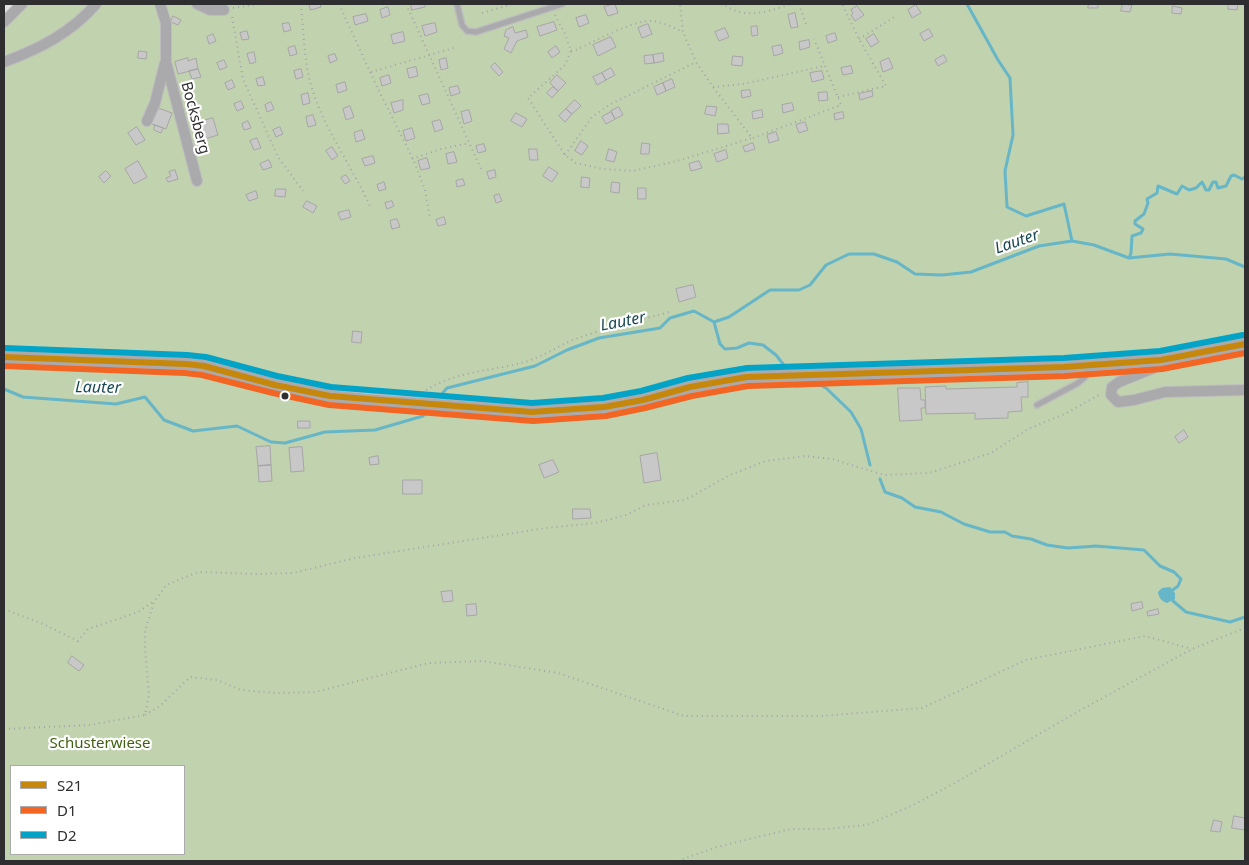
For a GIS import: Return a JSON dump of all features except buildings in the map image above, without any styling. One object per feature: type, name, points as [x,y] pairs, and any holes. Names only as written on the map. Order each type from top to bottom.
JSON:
[{"type":"street","points":[[4,22],[22,4]]},
{"type":"street","points":[[4,62],[43,46],[60,36],[83,18],[96,4]]},
{"type":"street","name":"Bocksberg","points":[[160,4],[166,23],[166,62],[197,181]]},
{"type":"street","points":[[197,4],[210,10],[227,9]]},
{"type":"street","name":"Bocksberg","points":[[147,121],[155,103],[166,62]]},
{"type":"street","points":[[4,357],[195,365],[330,396],[532,412],[581,410],[643,400],[690,387],[747,377],[1088,365],[1161,360],[1245,344]]},
{"type":"street","points":[[1161,360],[1160,365],[1119,382],[1112,387],[1111,396],[1118,402],[1165,392],[1245,390]]},
{"type":"lane","points":[[457,4],[462,25],[467,31],[476,32],[562,4]]},
{"type":"lane","points":[[1038,405],[1078,383],[1085,377],[1088,365]]},
{"type":"path","points":[[260,4],[227,9],[243,79],[278,157],[303,191]]},
{"type":"path","points":[[302,4],[308,74],[315,96],[332,136],[361,185],[370,206]]},
{"type":"path","points":[[339,4],[412,158],[425,190],[430,218]]},
{"type":"path","points":[[406,4],[482,171]]},
{"type":"path","points":[[482,13],[512,4]]},
{"type":"path","points":[[680,4],[682,32],[696,62],[752,138]]},
{"type":"path","points":[[721,4],[736,11],[749,13],[779,8],[790,4]]},
{"type":"path","points":[[799,4],[806,24]]},
{"type":"path","points":[[838,97],[886,86],[859,39],[842,4]]},
{"type":"path","points":[[550,8],[559,20],[571,51],[564,65],[528,98],[565,155],[576,163],[603,169],[632,171],[677,162],[752,138],[840,104],[814,39]]},
{"type":"path","points":[[859,39],[896,16]]},
{"type":"path","points":[[571,51],[623,29],[646,22],[652,21],[668,25],[682,32]]},
{"type":"path","points":[[370,72],[457,47]]},
{"type":"path","points":[[565,155],[592,117],[609,104],[696,62]]},
{"type":"path","points":[[713,87],[744,84],[824,66]]},
{"type":"path","points":[[412,158],[469,143]]},
{"type":"path","points":[[415,404],[424,391],[447,379],[473,371],[530,360],[571,341],[605,329],[669,312]]},
{"type":"path","points":[[145,715],[149,695],[145,631],[154,602],[166,585],[198,572],[293,573],[355,558],[546,528],[595,523],[626,515],[646,505],[685,500],[730,475],[766,461],[805,456],[832,459],[884,475],[929,473],[991,453],[1028,429],[1067,412],[1112,387]]},
{"type":"path","points":[[4,609],[43,624],[78,641],[88,629],[138,612],[154,602]]},
{"type":"path","points":[[678,861],[717,847],[791,829],[826,829],[867,824],[911,806],[1192,649],[1245,628]]},
{"type":"path","points":[[4,729],[89,725],[145,715],[160,706],[190,677],[217,680],[241,690],[275,693],[314,692],[429,664],[482,661],[558,674],[684,716],[821,716],[922,708],[1026,660],[1145,636],[1192,649]]},
{"type":"green space","name":"Schusterwiese","points":[[22,4],[1245,4],[1245,861],[4,861],[4,22]]},
{"type":"water","points":[[1170,587],[1175,593],[1175,599],[1167,603],[1161,599],[1158,592],[1162,588]]},
{"type":"waterway","points":[[967,4],[1010,78],[1013,135],[1005,171],[1007,207],[1026,216],[1064,204],[1072,241]]},
{"type":"waterway","points":[[1129,258],[1132,236],[1141,233],[1143,229],[1135,224],[1135,221],[1144,214],[1148,203],[1147,199],[1157,193],[1158,186],[1177,194],[1182,186],[1189,190],[1196,188],[1202,182],[1206,190],[1209,190],[1213,182],[1216,182],[1218,188],[1226,186],[1231,176],[1234,175],[1242,179],[1245,177]]},
{"type":"waterway","name":"Lauter","points":[[435,402],[447,388],[535,366],[567,350],[599,338],[660,328],[670,318],[694,311],[714,322],[729,317],[770,290],[799,290],[810,285],[826,265],[849,254],[874,254],[897,262],[915,274],[942,275],[971,272],[1039,246],[1072,241],[1094,245],[1129,258],[1170,254],[1226,259],[1245,267]]},
{"type":"waterway","points":[[714,322],[720,344],[725,349],[737,348],[749,343],[763,345],[776,355],[787,369]]},
{"type":"waterway","points":[[796,386],[820,385],[826,388],[851,412],[861,429],[870,465]]},
{"type":"waterway","name":"Lauter","points":[[4,389],[23,397],[116,404],[145,397],[164,420],[193,431],[237,426],[271,442],[285,443],[325,432],[375,430],[423,416],[429,409]]},
{"type":"waterway","points":[[880,479],[885,492],[902,498],[915,507],[941,512],[964,524],[990,532],[1005,532],[1012,536],[1031,539],[1047,545],[1068,548],[1096,546],[1144,550],[1160,566],[1174,572],[1181,579],[1178,586],[1170,592]]},
{"type":"waterway","points":[[1172,598],[1186,612],[1230,622],[1245,617]]},
{"type":"transit line","name":"D2","points":[[4,348],[187,355],[206,357],[277,376],[331,387],[532,403],[603,398],[641,391],[688,378],[747,368],[1064,358],[1160,351],[1243,335]]},
{"type":"transit line","name":"S21","points":[[4,357],[186,364],[204,366],[275,385],[330,396],[532,412],[604,407],[643,400],[690,387],[747,377],[1064,367],[1161,360],[1245,344]]},
{"type":"transit line","name":"D1","points":[[4,366],[185,373],[202,375],[329,405],[533,421],[606,416],[692,396],[748,386],[1065,376],[1162,369],[1245,353]]}]
